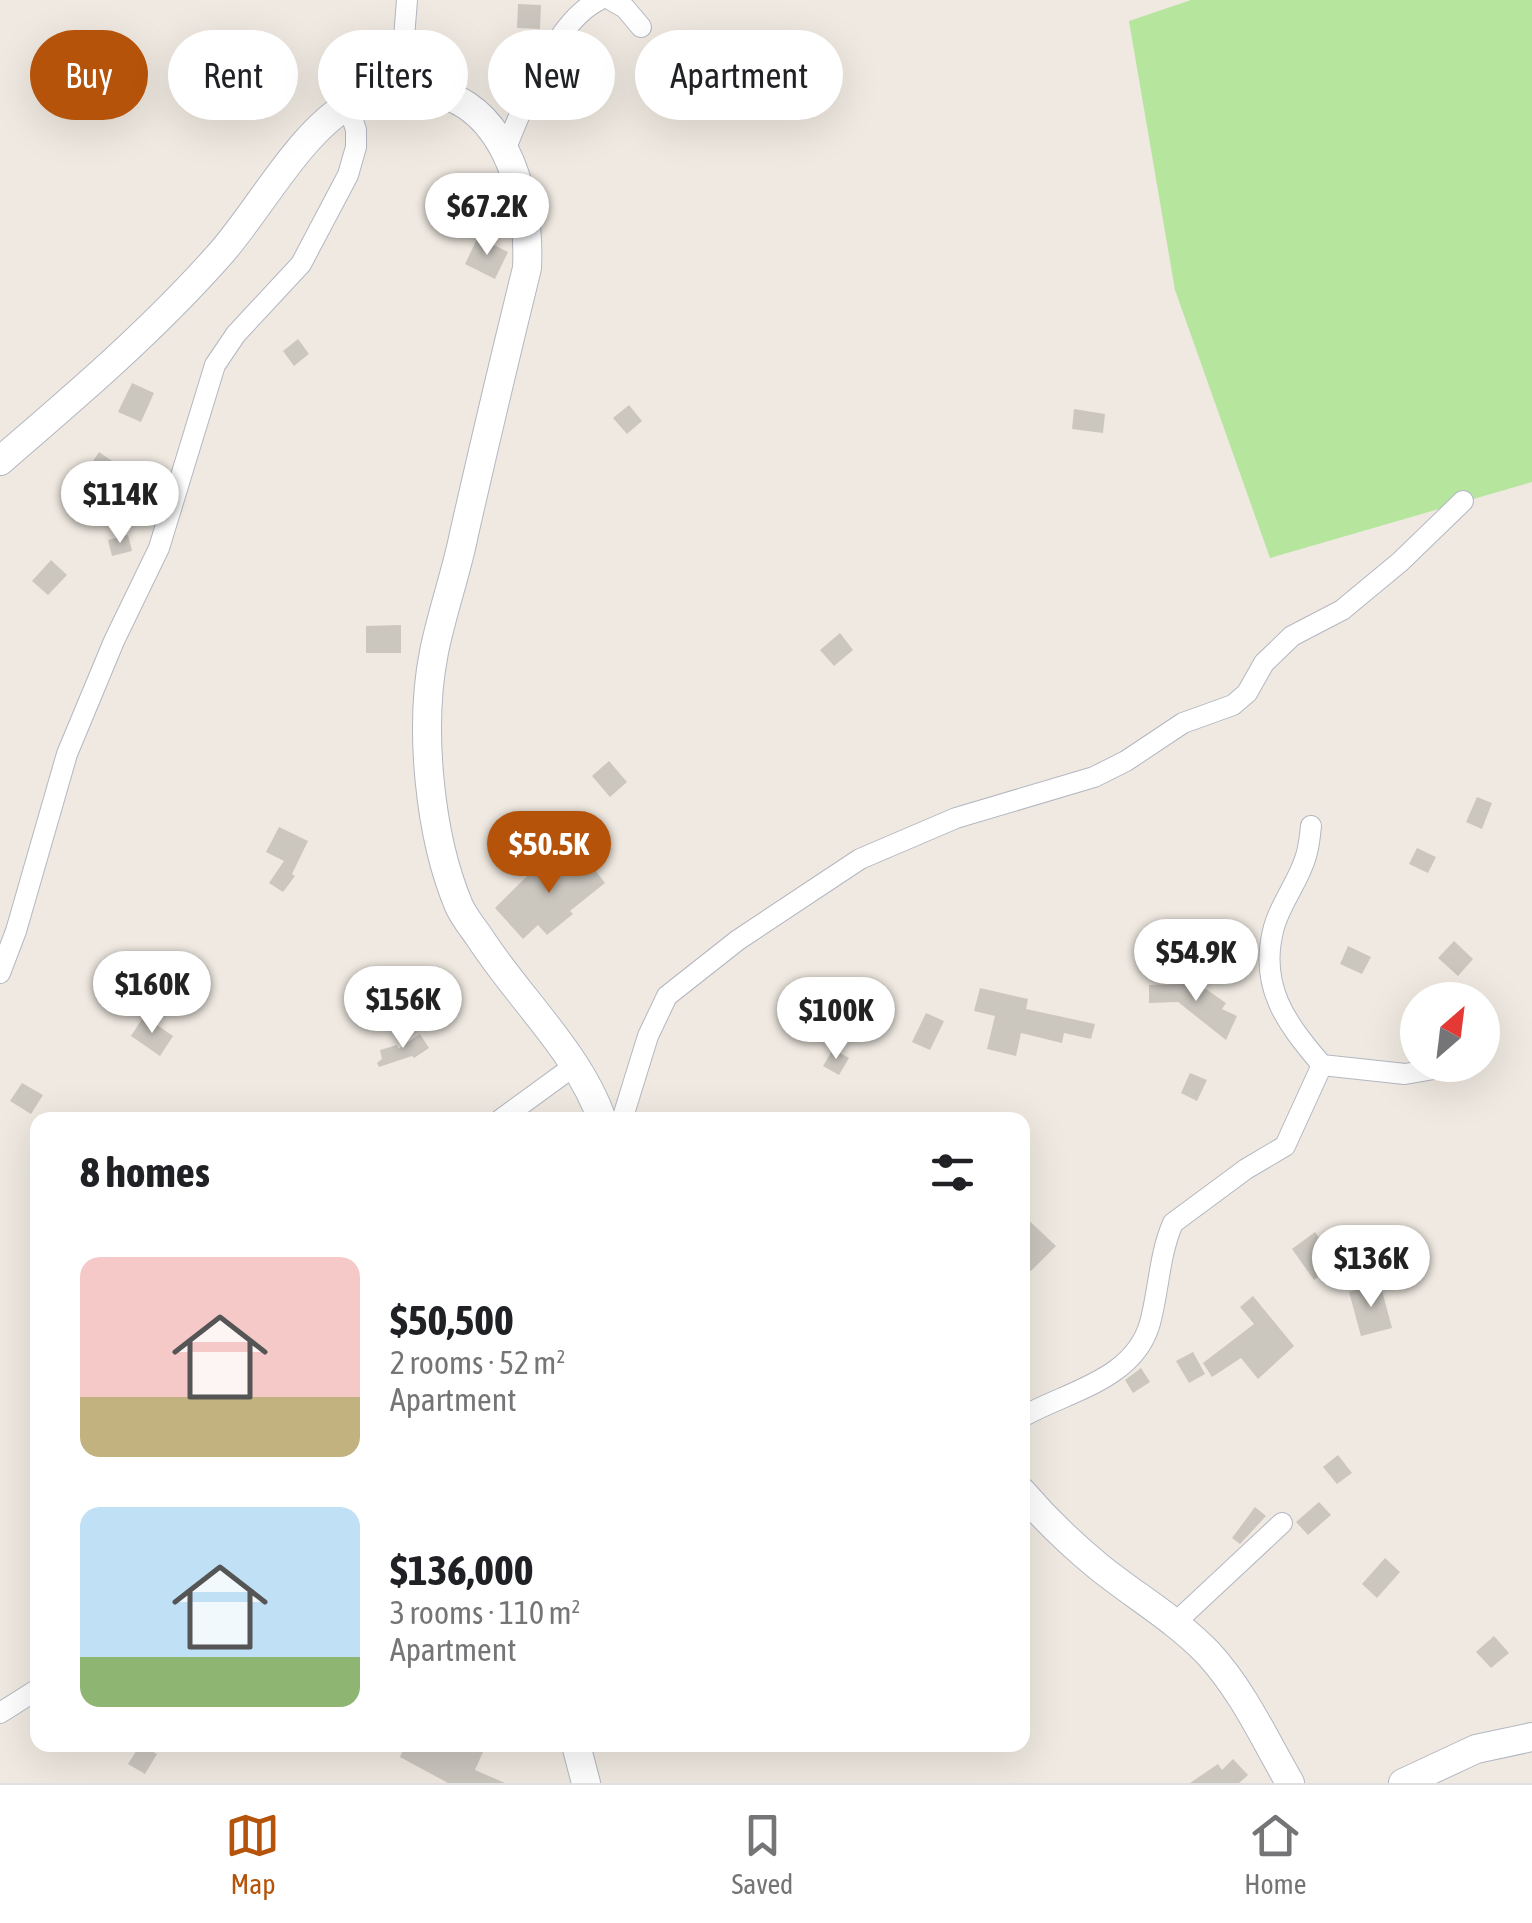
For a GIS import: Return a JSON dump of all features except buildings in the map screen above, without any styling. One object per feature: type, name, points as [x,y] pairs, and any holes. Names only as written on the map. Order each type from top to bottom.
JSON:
[{"type":"main road","points":[[468,107],[491,126],[518,182],[528,228],[527,268],[434,654],[427,722],[436,818],[460,908],[500,970],[574,1066],[598,1112]]},
{"type":"main road","points":[[0,461],[186,292],[224,250],[307,142],[331,120]]},
{"type":"main road","points":[[1030,1501],[1101,1568],[1175,1623],[1207,1653],[1239,1691],[1290,1783]]},
{"type":"main road","points":[[1402,1783],[1476,1749],[1532,1738]]},
{"type":"main road","points":[[575,1752],[586,1783]]},
{"type":"street","points":[[405,30],[408,0]]},
{"type":"street","points":[[505,150],[528,94],[549,58],[576,18],[600,0]]},
{"type":"street","points":[[612,0],[626,8],[641,27]]},
{"type":"street","points":[[0,973],[16,932],[67,754],[114,641],[159,548],[215,365],[236,334],[301,264],[339,191],[356,147],[353,120]]},
{"type":"street","points":[[624,1112],[648,1036],[667,996],[738,940],[860,859],[956,818],[1094,777],[1126,761],[1184,722],[1233,706],[1247,693],[1264,663],[1292,636],[1342,610],[1464,502]]},
{"type":"street","points":[[1312,826],[1306,856],[1274,927],[1270,962],[1274,994],[1285,1021],[1322,1065],[1400,1073]]},
{"type":"street","points":[[1030,1413],[1098,1382],[1130,1360],[1140,1348],[1149,1324],[1173,1224],[1246,1169],[1285,1146],[1322,1065]]},
{"type":"street","points":[[511,1112],[574,1066]]},
{"type":"street","points":[[1175,1623],[1282,1523]]},
{"type":"street","points":[[0,1712],[30,1694]]},
{"type":"green space","points":[[1191,0],[1532,0],[1532,482],[1270,558],[1175,290],[1129,21]]}]
